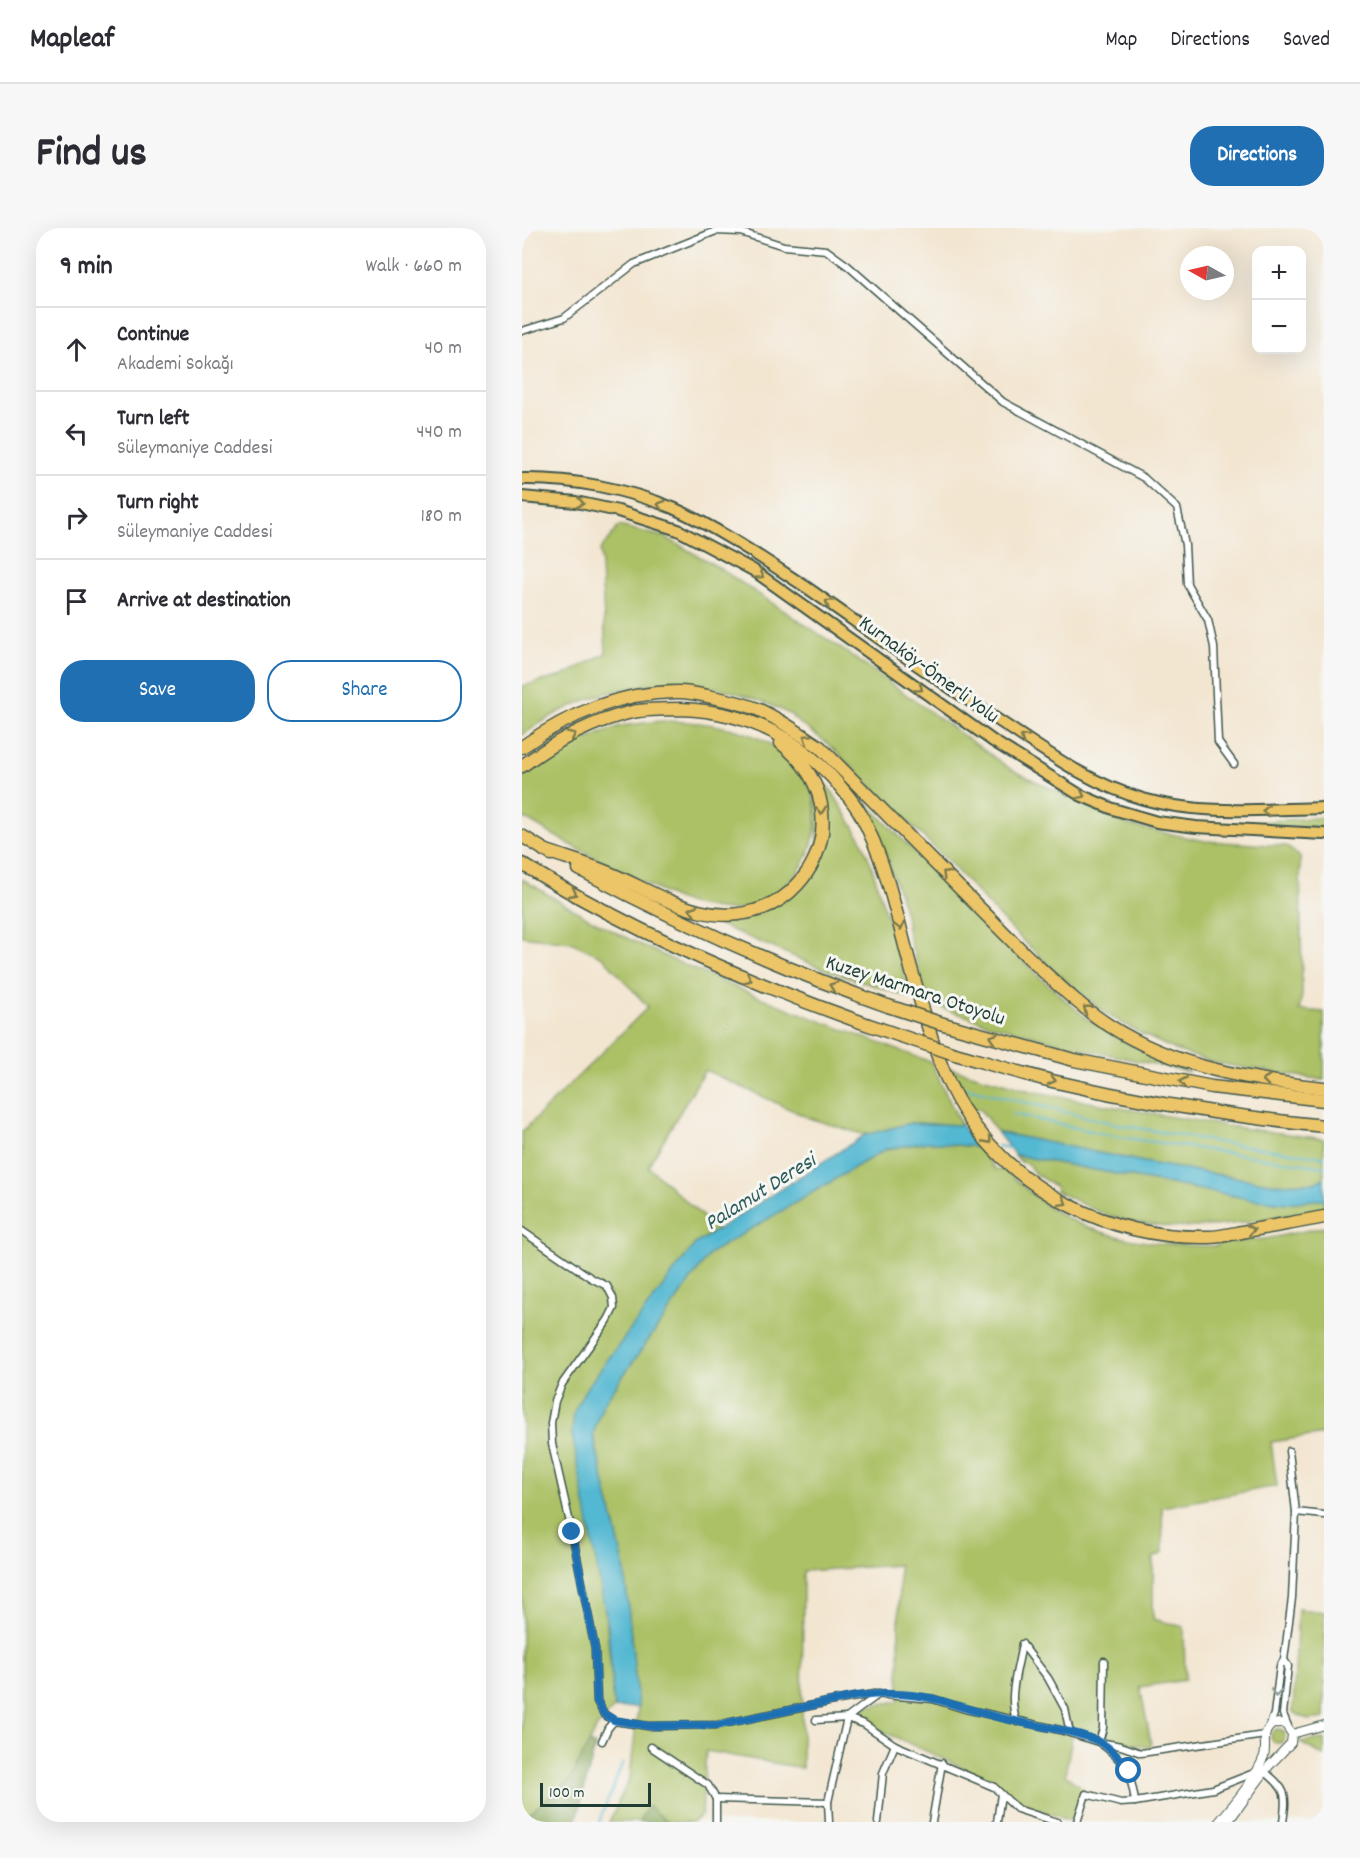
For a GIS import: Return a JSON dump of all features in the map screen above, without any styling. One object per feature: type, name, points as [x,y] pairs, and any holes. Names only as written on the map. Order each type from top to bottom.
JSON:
[{"type":"highway","name":"Kurnaköy-Ömerli Yolu","points":[[522,479],[566,482],[632,495],[672,508],[706,525],[756,554],[1069,767],[1111,788],[1143,800],[1190,807],[1251,812],[1324,808]]},
{"type":"highway","name":"Kurnaköy-Ömerli Yolu","points":[[522,497],[585,504],[618,511],[678,530],[753,570],[993,741],[1080,795],[1113,809],[1157,822],[1196,827],[1324,834]]},
{"type":"highway","points":[[522,747],[557,724],[591,708],[637,695],[682,692],[728,700],[754,708],[781,721],[820,747],[1029,958],[1065,991],[1109,1025],[1147,1046],[1198,1066],[1254,1079],[1324,1088]]},
{"type":"highway","points":[[522,766],[567,738],[594,725],[630,712],[654,709],[727,714],[747,720],[795,744],[840,786],[860,813],[878,855],[942,1067],[964,1110],[984,1137],[1014,1169],[1041,1189],[1070,1206],[1106,1222],[1135,1231],[1210,1237],[1324,1217]]},
{"type":"highway","points":[[544,850],[608,873],[652,895],[716,916],[753,912],[775,903],[795,888],[815,860],[820,847],[822,831],[821,802],[812,777],[792,752],[747,720]]},
{"type":"highway","name":"Kuzey Marmara Otoyolu","points":[[522,836],[624,893],[707,934],[789,969],[940,1023],[1074,1060],[1212,1087],[1324,1100]]},
{"type":"highway","points":[[522,864],[588,902],[694,955],[789,997],[955,1054],[1052,1081],[1162,1103],[1275,1121],[1324,1126]]},
{"type":"street","points":[[522,331],[564,318],[634,264],[716,231],[740,232],[784,246],[826,250],[848,266],[1003,402],[1144,478],[1177,508],[1185,545],[1187,584],[1208,620],[1214,647],[1218,742],[1234,764]]},
{"type":"street","points":[[522,1231],[591,1278],[607,1286],[614,1303],[608,1320],[562,1384],[555,1401],[551,1423],[552,1444],[595,1649],[597,1701],[604,1714],[614,1720],[648,1726],[718,1725],[833,1701],[879,1694],[933,1699],[1141,1753],[1266,1734],[1276,1723],[1290,1730],[1324,1725]]},
{"type":"street","points":[[1219,1822],[1264,1755],[1266,1734],[1274,1714],[1292,1598],[1296,1512],[1289,1451]]},
{"type":"street","points":[[1296,1512],[1324,1515]]},
{"type":"street","points":[[1017,1722],[1012,1710],[1012,1700],[1022,1644],[1048,1678],[1065,1708],[1070,1733]]},
{"type":"street","points":[[1228,1822],[1264,1772],[1291,1743],[1290,1730],[1283,1714],[1288,1666],[1284,1659]]},
{"type":"street","points":[[1099,1742],[1103,1728],[1104,1661]]},
{"type":"street","points":[[829,1822],[828,1802],[847,1718],[879,1694]]},
{"type":"street","points":[[816,1720],[847,1718],[864,1724],[895,1745],[994,1787],[1017,1809],[1057,1822]]},
{"type":"street","points":[[602,1741],[614,1720]]},
{"type":"street","points":[[1266,1734],[1268,1744],[1275,1750],[1284,1749]]},
{"type":"street","points":[[1099,1742],[1122,1761],[1129,1771],[1135,1802]]},
{"type":"street","points":[[878,1822],[883,1773],[895,1745]]},
{"type":"street","points":[[651,1747],[708,1785],[716,1799],[716,1822]]},
{"type":"street","points":[[932,1822],[942,1763]]},
{"type":"street","points":[[1264,1772],[1283,1789],[1285,1799],[1283,1822]]},
{"type":"street","points":[[1077,1822],[1086,1794],[1121,1803],[1135,1802],[1213,1789],[1254,1773]]},
{"type":"street","points":[[997,1822],[1001,1794]]},
{"type":"street","points":[[716,1799],[828,1802]]},
{"type":"green space","points":[[619,526],[665,537],[716,566],[845,651],[1012,770],[1131,826],[1205,841],[1286,846],[1300,857],[1302,995],[1299,1010],[1324,1012],[1324,1080],[1215,1063],[1175,1050],[1106,1014],[1055,971],[1009,927],[949,862],[827,743],[793,716],[764,702],[706,686],[649,685],[620,690],[590,699],[556,714],[522,735],[522,686],[563,676],[606,653],[600,550]]},
{"type":"green space","points":[[661,721],[716,726],[753,736],[770,744],[798,768],[810,789],[816,811],[815,832],[808,854],[797,873],[782,889],[763,901],[741,909],[697,906],[660,891],[599,860],[522,817],[522,778],[553,756],[555,758],[579,742],[620,726]]},
{"type":"green space","points":[[814,771],[833,793],[861,839],[871,864],[911,998],[821,968],[703,918],[759,914],[819,860]]},
{"type":"green space","points":[[850,786],[999,938],[1086,1018],[1117,1038],[1189,1072],[1083,1049],[989,1024],[928,1003],[892,871],[870,820]]},
{"type":"green space","points":[[1324,817],[1324,828],[1223,825]]},
{"type":"green space","points":[[522,879],[598,923],[688,967],[808,1016],[931,1062],[961,1125],[911,1123],[865,1135],[809,1118],[705,1070],[648,1166],[717,1230],[695,1244],[586,1390],[614,1708],[597,1727],[570,1780],[524,1819],[522,1819],[522,1132],[648,1007],[603,957],[571,942],[522,936]]},
{"type":"green space","points":[[950,1068],[1031,1091],[1226,1126],[1324,1139],[1324,1178],[1314,1183],[1276,1184],[1154,1164],[997,1132],[980,1109],[972,1110]]},
{"type":"green space","points":[[927,1142],[977,1147],[996,1170],[1004,1169],[1050,1208],[1089,1228],[1110,1235],[1153,1243],[1218,1246],[1220,1243],[1265,1239],[1324,1227],[1324,1434],[1271,1442],[1277,1486],[1162,1507],[1163,1553],[1153,1558],[1153,1619],[1184,1627],[1185,1680],[1140,1687],[1152,1748],[1073,1731],[1065,1775],[1084,1789],[1073,1822],[1012,1800],[995,1782],[837,1711],[899,1701],[899,1565],[803,1571],[802,1768],[706,1751],[702,1814],[692,1822],[668,1822],[648,1807],[639,1822],[609,1822],[630,1777],[638,1707],[624,1565],[593,1434],[603,1404],[710,1253],[886,1149]]},
{"type":"green space","points":[[1015,1155],[1250,1199],[1286,1203],[1324,1199],[1324,1208],[1217,1226],[1163,1226],[1136,1223],[1110,1216],[1056,1191],[1057,1188],[1034,1173],[1028,1164],[1021,1162]]},
{"type":"green space","points":[[1298,1609],[1324,1612],[1324,1718],[1309,1720],[1293,1712]]},
{"type":"green space","points":[[1275,1729],[1281,1729],[1285,1736],[1281,1743],[1275,1743],[1271,1739],[1271,1733]]},
{"type":"green space","points":[[1324,1739],[1324,1756],[1299,1742]]},
{"type":"green space","points":[[589,1743],[595,1746],[576,1822],[522,1822],[522,1819],[570,1780]]},
{"type":"green space","points":[[648,1806],[668,1822],[639,1822]]},
{"type":"water","points":[[911,1123],[961,1125],[977,1147],[927,1142],[886,1149],[710,1253],[603,1404],[593,1434],[624,1565],[638,1707],[614,1708],[608,1626],[572,1434],[574,1412],[585,1390],[695,1244],[865,1135]]},
{"type":"water","points":[[997,1132],[1154,1164],[1276,1184],[1314,1183],[1324,1178],[1324,1199],[1286,1203],[1250,1199],[1015,1155]]},
{"type":"waterway","points":[[966,1088],[1116,1124],[1217,1142],[1324,1157]]},
{"type":"waterway","points":[[1013,1114],[1113,1136],[1324,1167]]},
{"type":"waterway","name":"Palamut Deresi","points":[[972,1142],[984,1144]]},
{"type":"waterway","name":"Palamut Deresi","points":[[998,1146],[1010,1148]]},
{"type":"waterway","name":"Palamut Deresi","points":[[599,1822],[623,1762]]},
{"type":"route","points":[[572,1532],[595,1649],[597,1701],[604,1714],[614,1720],[648,1726],[718,1725],[857,1696],[898,1695],[933,1699],[1010,1720],[1060,1730],[1099,1742],[1111,1750],[1129,1771]]}]
